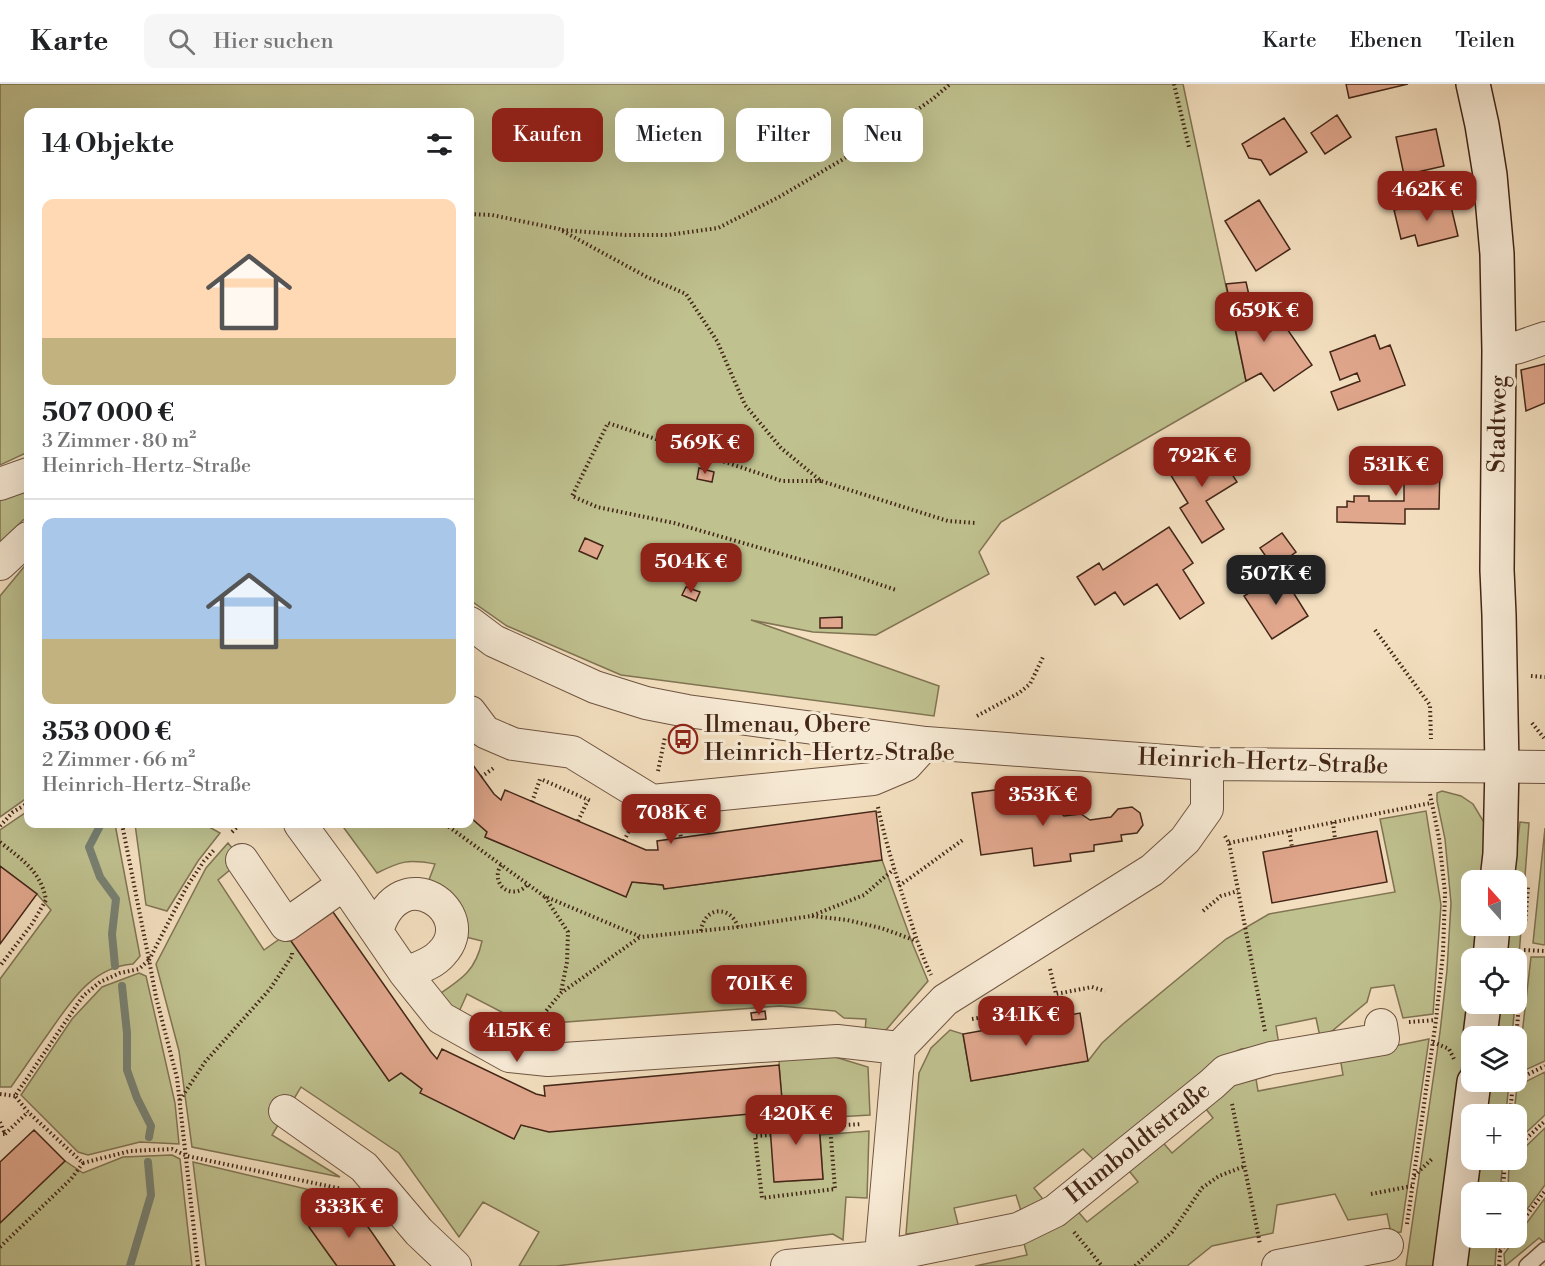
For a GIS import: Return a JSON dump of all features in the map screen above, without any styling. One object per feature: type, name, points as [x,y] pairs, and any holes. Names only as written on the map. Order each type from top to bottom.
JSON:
[{"type":"street","name":"Stadtweg","points":[[1473,84],[1490,176],[1497,254],[1499,351],[1497,570],[1502,766],[1500,854],[1507,870]]},
{"type":"street","points":[[1499,351],[1545,338]]},
{"type":"street","points":[[0,484],[24,475]]},
{"type":"street","points":[[0,564],[24,541]]},
{"type":"street","name":"Heinrich-Hertz-Straße","points":[[474,626],[494,641],[514,651],[596,687],[646,703],[687,711],[926,743],[1207,764],[1545,767]]},
{"type":"street","points":[[474,717],[485,732],[513,744],[572,752],[652,801],[873,779],[906,765],[926,743]]},
{"type":"street","points":[[880,1262],[899,1048],[939,989],[1152,870],[1185,840],[1207,809],[1207,764]]},
{"type":"street","points":[[303,828],[405,973],[441,1018],[509,1056],[548,1060],[837,1041],[899,1048]]},
{"type":"street","points":[[228,848],[286,925],[344,884]]},
{"type":"street","points":[[376,931],[379,921],[392,902],[403,896],[415,894],[427,896],[446,910],[451,921],[449,944],[434,960],[405,973]]},
{"type":"street","name":"Humboldtstraße","points":[[787,1266],[880,1262],[1018,1229],[1055,1211],[1226,1071],[1271,1058],[1383,1039],[1381,1025]]},
{"type":"street","points":[[1450,1266],[1473,1092]]},
{"type":"street","points":[[285,1111],[364,1167],[419,1232],[455,1266]]},
{"type":"street","points":[[1270,1260],[1396,1239]]},
{"type":"lane","points":[[1527,1266],[1545,1250]]},
{"type":"path","points":[[474,214],[492,215],[559,229],[625,235],[668,235],[718,228],[779,197],[867,145],[934,98],[950,84]]},
{"type":"path","points":[[1174,84],[1190,147]]},
{"type":"path","points":[[559,229],[647,277],[686,294],[717,341],[746,405],[781,448],[821,481]]},
{"type":"path","points":[[896,590],[840,571],[674,523],[597,507],[572,496],[608,423],[782,481],[821,481],[948,521],[976,523]]},
{"type":"path","points":[[1375,630],[1430,705]]},
{"type":"path","points":[[972,719],[1019,693],[1030,684],[1044,655]]},
{"type":"path","points":[[1396,1239],[1412,1186],[1436,1020],[1443,953],[1445,893],[1439,838],[1430,798],[1431,766]]},
{"type":"path","points":[[531,775],[596,804]]},
{"type":"path","points":[[532,802],[540,779]]},
{"type":"path","points":[[578,821],[588,800]]},
{"type":"path","points":[[624,841],[637,816],[652,801]]},
{"type":"path","points":[[1229,843],[1431,803]]},
{"type":"path","points":[[0,826],[13,812],[24,805]]},
{"type":"path","points":[[1207,809],[1229,843],[1271,1058]]},
{"type":"path","points":[[1333,822],[1335,839]]},
{"type":"path","points":[[123,828],[156,998],[177,1078],[198,1266]]},
{"type":"path","points":[[15,1096],[83,996],[100,982],[139,969],[148,960],[186,888],[204,861],[228,848],[238,828]]},
{"type":"path","points":[[450,828],[544,896],[640,937],[738,927],[812,916],[864,895],[894,869]]},
{"type":"path","points":[[1289,831],[1293,847]]},
{"type":"path","points":[[883,833],[921,954],[955,1022],[1058,1005]]},
{"type":"path","points":[[899,886],[963,839]]},
{"type":"path","points":[[0,842],[29,866],[44,886],[46,900],[32,924],[0,966]]},
{"type":"path","points":[[501,865],[498,875],[500,885],[504,889],[514,892],[528,884]]},
{"type":"path","points":[[1203,911],[1221,896],[1238,891]]},
{"type":"path","points":[[544,896],[568,933],[567,962],[561,993]]},
{"type":"path","points":[[701,931],[705,919],[709,914],[715,912],[732,916],[738,927]]},
{"type":"path","points":[[812,916],[847,920],[881,928],[917,941]]},
{"type":"path","points":[[180,1101],[205,1062],[270,989],[292,956],[286,925]]},
{"type":"path","points":[[509,1056],[561,993],[640,937]]},
{"type":"path","points":[[1517,1026],[1524,950],[1545,950]]},
{"type":"path","points":[[1061,1016],[1056,994],[1092,987],[1105,991]]},
{"type":"path","points":[[1527,1075],[1545,1066]]},
{"type":"path","points":[[0,1094],[15,1096],[28,1112],[83,1163]]},
{"type":"path","points":[[0,1122],[3,1134],[28,1112]]},
{"type":"path","points":[[1527,1138],[1545,1121]]},
{"type":"path","points":[[771,1135],[755,1136],[762,1198],[836,1189],[830,1126],[892,1122]]},
{"type":"path","points":[[1241,1146],[1270,1260]]},
{"type":"path","points":[[0,1247],[71,1179],[83,1163],[130,1150],[172,1149],[187,1156],[351,1191],[364,1167]]},
{"type":"path","points":[[1135,1266],[1172,1232],[1202,1188],[1220,1176],[1245,1166]]},
{"type":"path","points":[[1371,1194],[1412,1186]]},
{"type":"path","points":[[1527,1215],[1545,1191]]},
{"type":"path","points":[[1055,1211],[1102,1266]]},
{"type":"path","points":[[1499,1266],[1500,1248]]},
{"type":"green space","points":[[0,84],[1183,84],[1246,381],[1001,522],[979,552],[989,574],[876,635],[813,632],[751,620],[939,686],[934,716],[621,675],[507,626],[474,603],[474,108],[24,108],[24,454],[0,465]]},
{"type":"green space","points":[[24,489],[24,519],[0,543],[0,498]]},
{"type":"green space","points":[[24,567],[24,800],[0,817],[0,596]]},
{"type":"green space","points":[[1442,791],[1461,796],[1473,804],[1485,824],[1483,870],[1461,870],[1461,936],[1478,936],[1476,948],[1461,948],[1461,1014],[1468,1014],[1467,1026],[1461,1026],[1461,1071],[1434,1266],[1406,1266],[1447,970],[1451,903],[1445,839],[1437,793]]},
{"type":"green space","points":[[1426,811],[1441,905],[1433,1014],[1403,1018],[1394,985],[1371,988],[1367,1002],[1332,1031],[1320,1037],[1316,1018],[1276,1026],[1279,1045],[1241,1049],[1212,1063],[1096,1162],[1083,1149],[1034,1188],[1046,1203],[1022,1214],[1016,1195],[954,1208],[959,1228],[906,1234],[919,1073],[931,1048],[950,1030],[963,1034],[971,1081],[1088,1061],[1102,1043],[1123,1024],[1226,939],[1269,914],[1395,892],[1380,819]]},
{"type":"green space","points":[[24,814],[24,828],[116,828],[140,956],[133,964],[105,972],[83,988],[11,1087],[0,1087],[0,979],[51,910],[37,894],[0,866],[0,830]]},
{"type":"green space","points":[[474,821],[487,832],[485,837],[626,896],[632,882],[663,885],[664,889],[882,860],[928,981],[886,1030],[865,1032],[866,1019],[844,1018],[835,1011],[780,1006],[553,1023],[554,1046],[512,1041],[519,1021],[467,994],[458,1014],[438,995],[472,967],[482,941],[462,936],[427,885],[435,864],[405,862],[377,873],[344,828],[474,828]]},
{"type":"green space","points":[[1520,822],[1529,823],[1525,870],[1514,870]]},
{"type":"green space","points":[[136,828],[211,828],[220,833],[198,861],[167,911],[146,905]]},
{"type":"green space","points":[[1545,828],[1545,944],[1544,945],[1533,943]]},
{"type":"green space","points":[[228,843],[242,860],[218,880],[264,950],[288,933],[291,941],[389,1081],[401,1073],[422,1089],[521,1125],[549,1131],[769,1112],[775,1182],[823,1179],[820,1135],[869,1131],[867,1198],[846,1197],[843,1240],[833,1234],[556,1266],[519,1266],[539,1232],[483,1202],[459,1237],[399,1153],[301,1087],[272,1135],[340,1177],[192,1147],[179,1051],[156,964],[206,868]]},
{"type":"green space","points":[[1507,936],[1521,936],[1520,948],[1505,948]]},
{"type":"green space","points":[[1531,957],[1545,957],[1545,1061],[1527,1069],[1527,1026],[1523,1026],[1524,1014],[1527,1014]]},
{"type":"green space","points":[[139,973],[146,976],[175,1103],[179,1144],[140,1142],[88,1155],[78,1152],[21,1095],[72,1019],[102,987]]},
{"type":"green space","points":[[1498,1014],[1514,1014],[1513,1026],[1496,1026]]},
{"type":"green space","points":[[1429,1039],[1401,1232],[1391,1233],[1387,1214],[1348,1220],[1335,1194],[1277,1205],[1273,1233],[1212,1246],[1187,1266],[975,1266],[1027,1255],[1022,1236],[1075,1208],[1087,1222],[1138,1182],[1126,1167],[1160,1139],[1172,1153],[1213,1118],[1202,1104],[1228,1082],[1255,1073],[1258,1091],[1343,1075],[1340,1057]]},
{"type":"green space","points":[[780,1051],[835,1057],[868,1067],[870,1115],[819,1118],[818,1109],[783,1111]]},
{"type":"green space","points":[[1545,1072],[1545,1115],[1527,1132],[1527,1104],[1515,1104],[1516,1092],[1527,1092],[1527,1081]]},
{"type":"green space","points":[[1488,1092],[1508,1092],[1507,1104],[1487,1104]]},
{"type":"green space","points":[[1545,1128],[1545,1185],[1527,1209],[1527,1182],[1508,1182],[1509,1170],[1527,1170],[1527,1145]]},
{"type":"green space","points":[[172,1155],[180,1159],[192,1266],[0,1266],[0,1223],[65,1161],[83,1173],[123,1157]]},
{"type":"green space","points":[[193,1162],[348,1199],[309,1227],[337,1266],[206,1266]]},
{"type":"green space","points":[[1478,1170],[1502,1170],[1501,1182],[1476,1182]]},
{"type":"green space","points":[[1545,1198],[1545,1243],[1539,1238],[1527,1248],[1527,1223]]},
{"type":"green space","points":[[1467,1248],[1496,1248],[1495,1266],[1465,1266]]},
{"type":"green space","points":[[1508,1248],[1527,1248],[1505,1266],[1504,1254]]},
{"type":"building","points":[[1346,84],[1408,84],[1349,98]]},
{"type":"building","points":[[1337,115],[1351,137],[1325,154],[1311,133]]},
{"type":"building","points":[[1284,118],[1307,152],[1270,175],[1261,160],[1249,158],[1242,144]]},
{"type":"building","points":[[1436,129],[1444,166],[1404,175],[1396,137]]},
{"type":"building","points":[[1449,198],[1458,236],[1418,246],[1415,235],[1401,239],[1394,210]]},
{"type":"building","points":[[1259,200],[1290,249],[1256,271],[1225,221]]},
{"type":"building","points":[[1246,282],[1251,304],[1268,333],[1283,323],[1312,365],[1274,391],[1261,373],[1246,381],[1226,284]]},
{"type":"building","points":[[1375,335],[1380,349],[1390,345],[1405,385],[1338,410],[1331,392],[1360,381],[1357,373],[1340,380],[1330,352]]},
{"type":"building","points":[[1545,364],[1545,403],[1526,411],[1521,370]]},
{"type":"building","points":[[1211,441],[1237,482],[1206,501],[1224,529],[1202,543],[1180,508],[1188,503],[1167,469]]},
{"type":"building","points":[[1382,467],[1440,468],[1439,509],[1405,509],[1405,524],[1337,522],[1337,507],[1347,507],[1347,501],[1354,502],[1354,496],[1369,496],[1369,501],[1404,501],[1404,484],[1381,483]]},
{"type":"building","points":[[699,468],[714,472],[712,482],[697,479]]},
{"type":"building","points":[[1169,527],[1193,563],[1183,570],[1204,603],[1180,619],[1157,584],[1124,605],[1115,592],[1095,605],[1077,577],[1099,563],[1103,570]]},
{"type":"building","points":[[1282,533],[1296,552],[1274,568],[1260,548]]},
{"type":"building","points":[[585,538],[603,546],[597,559],[579,551]]},
{"type":"building","points":[[1281,573],[1308,616],[1272,639],[1244,596]]},
{"type":"building","points":[[686,587],[700,592],[696,601],[682,595]]},
{"type":"building","points":[[842,617],[842,628],[820,628],[820,618]]},
{"type":"building","points":[[474,766],[501,800],[505,790],[646,850],[658,850],[657,841],[876,811],[882,860],[664,889],[663,885],[632,882],[626,897],[485,837],[487,832],[474,821]]},
{"type":"building","points":[[1034,785],[1037,811],[1055,808],[1064,816],[1081,814],[1090,820],[1111,817],[1118,809],[1132,807],[1140,813],[1143,825],[1137,833],[1121,835],[1122,841],[1094,845],[1094,851],[1070,854],[1071,861],[1034,866],[1032,848],[981,855],[972,793]]},
{"type":"building","points":[[1377,831],[1387,882],[1272,903],[1263,852]]},
{"type":"building","points":[[0,866],[37,894],[0,944]]},
{"type":"building","points":[[333,912],[437,1059],[442,1049],[536,1094],[545,1096],[544,1086],[779,1065],[783,1111],[549,1132],[521,1125],[514,1139],[420,1093],[422,1089],[401,1073],[389,1081],[291,941]]},
{"type":"building","points":[[765,1011],[766,1019],[752,1020],[751,1013]]},
{"type":"building","points":[[1080,1013],[1088,1061],[971,1081],[963,1034]]},
{"type":"building","points":[[818,1109],[823,1179],[774,1182],[769,1112]]},
{"type":"building","points":[[34,1130],[65,1161],[0,1223],[0,1162]]},
{"type":"building","points":[[348,1199],[395,1266],[337,1266],[309,1227]]},
{"type":"waterway","points":[[99,828],[89,847],[100,877],[116,899],[112,934],[115,966]]},
{"type":"waterway","points":[[122,986],[127,1033],[127,1070],[137,1098],[151,1126],[149,1137]]},
{"type":"waterway","points":[[130,1266],[151,1195],[148,1162]]},
{"type":"place","name":"Ilmenau, Obere Heinrich-Hertz-Straße","points":[[683,739]]}]
